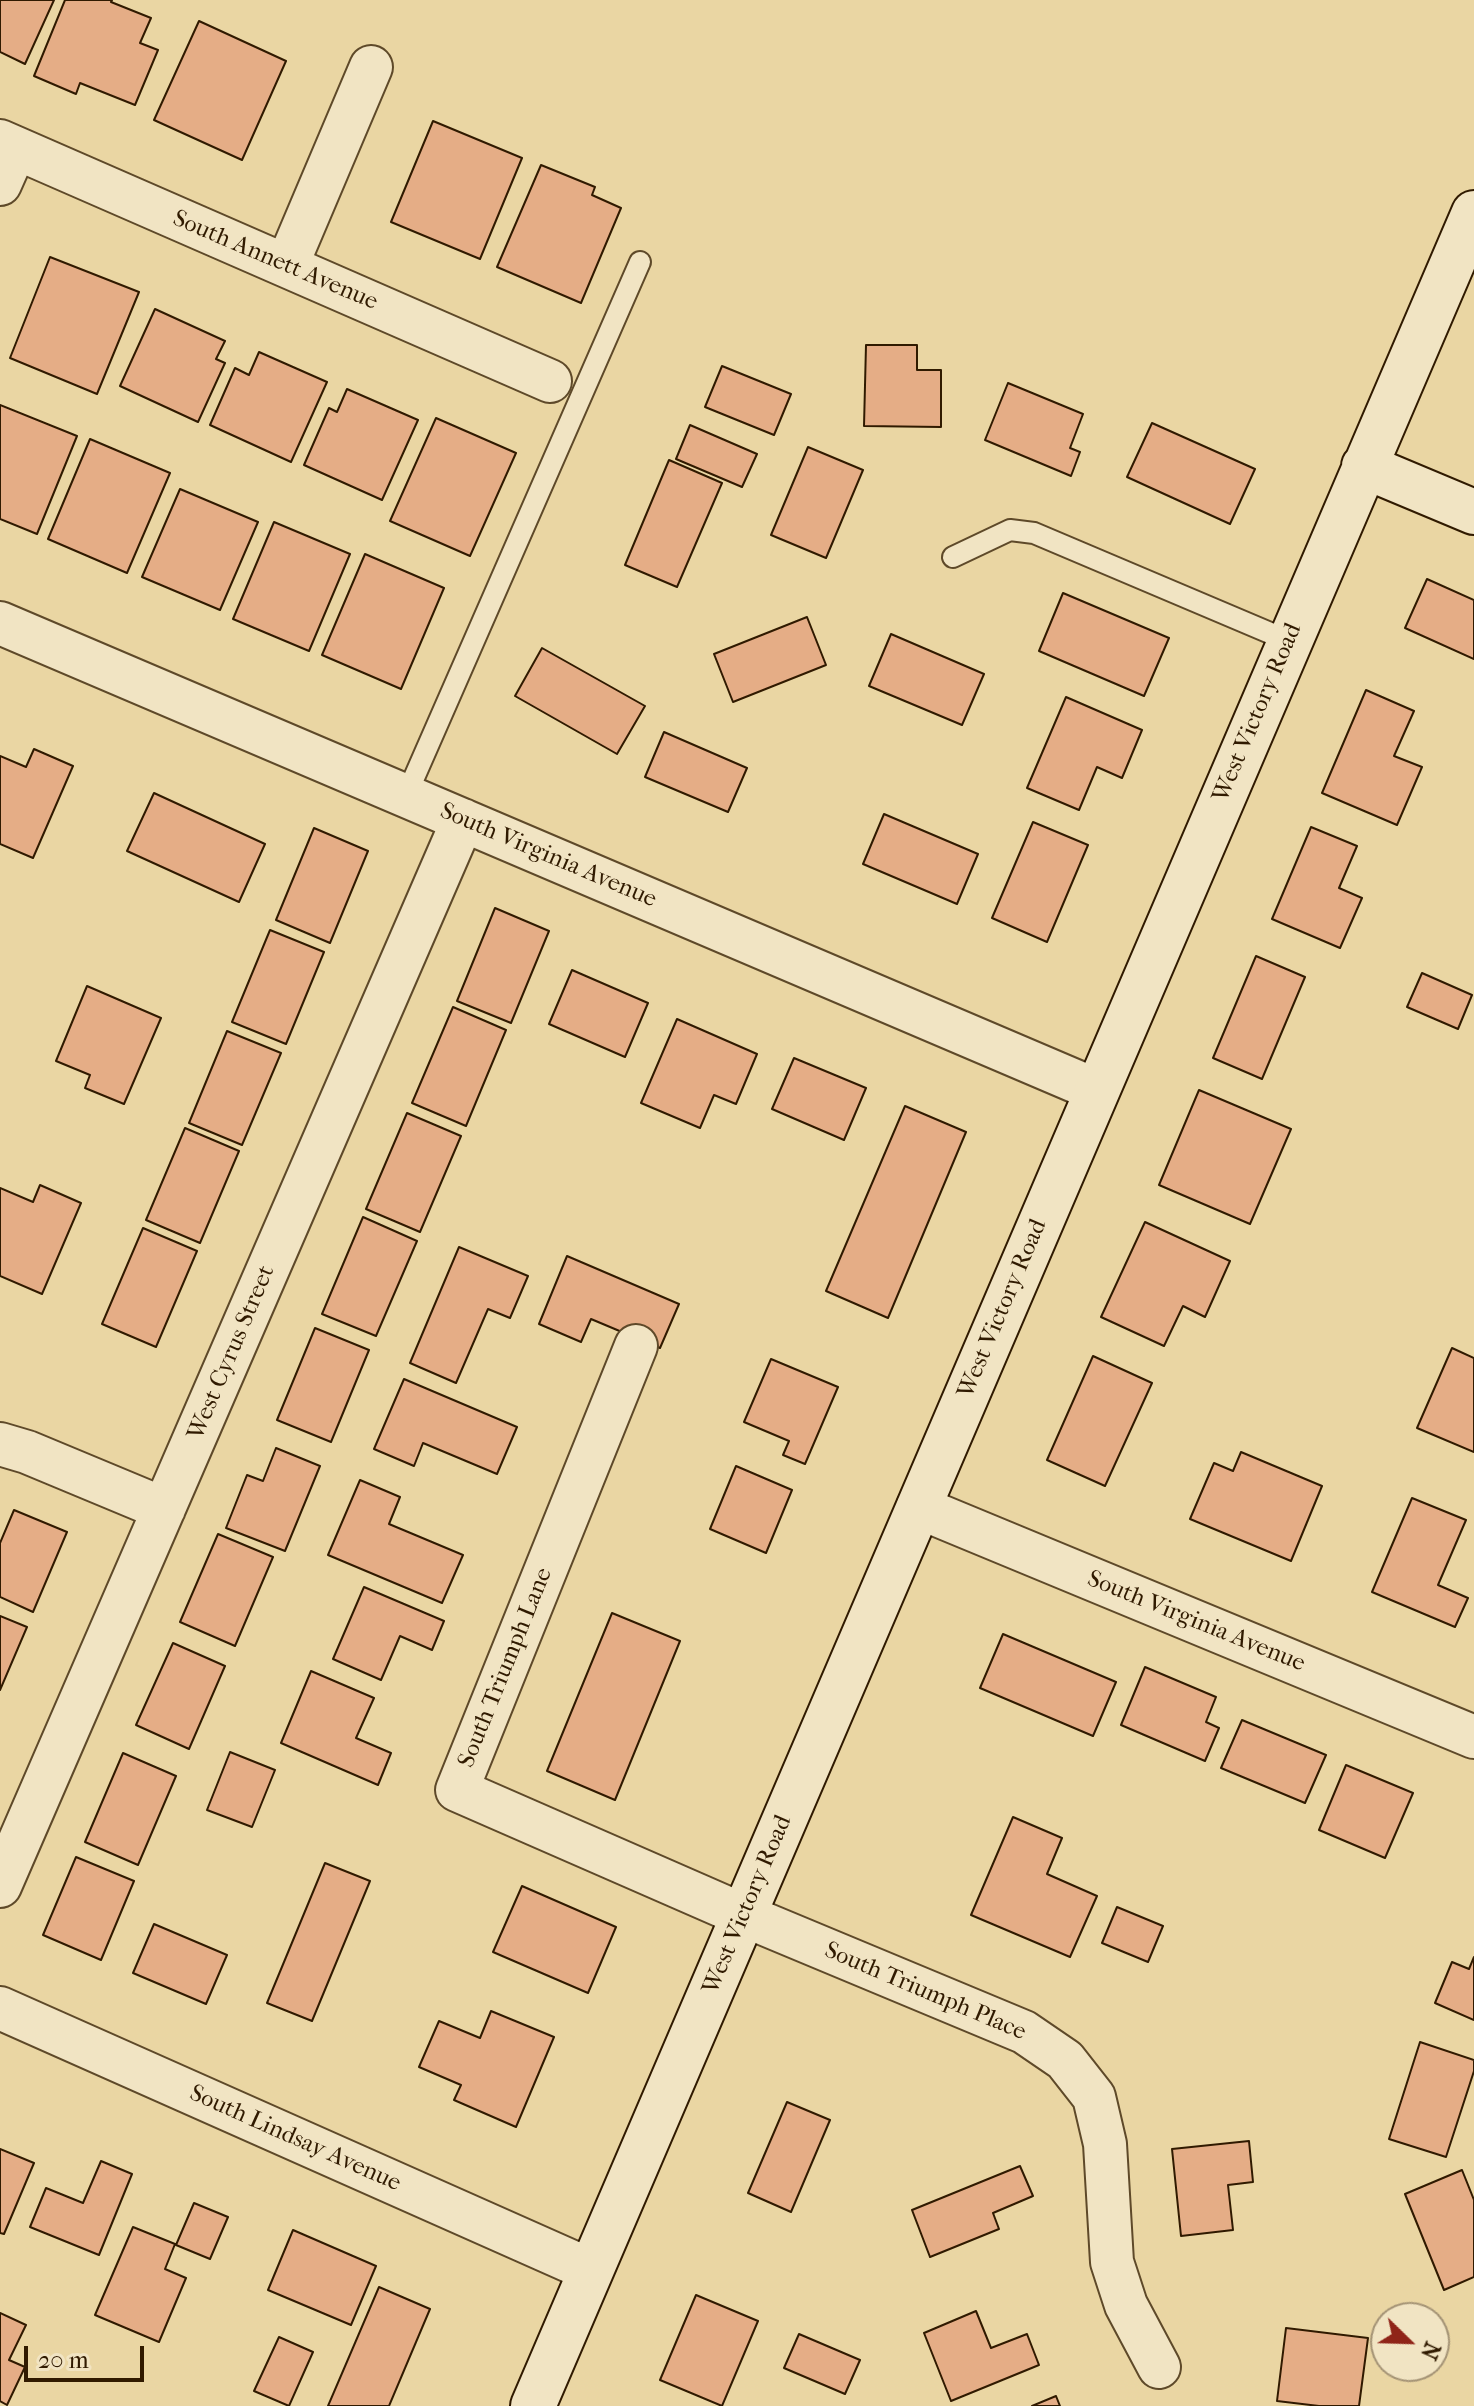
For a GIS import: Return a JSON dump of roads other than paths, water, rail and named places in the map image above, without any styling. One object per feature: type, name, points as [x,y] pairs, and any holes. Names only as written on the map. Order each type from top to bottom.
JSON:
[{"type":"street","points":[[287,265],[371,67]]},
{"type":"street","name":"South Annett Avenue","points":[[5,158],[287,265],[550,381]]},
{"type":"street","name":"West Victory Road","points":[[533,2406],[1474,213]]},
{"type":"street","points":[[1364,466],[1474,512]]},
{"type":"street","name":"South Virginia Avenue","points":[[0,623],[1096,1090]]},
{"type":"street","name":"West Cyrus Street","points":[[0,1886],[463,820]]},
{"type":"street","name":"South Triumph Lane","points":[[636,1346],[457,1790],[743,1915]]},
{"type":"street","points":[[0,1444],[27,1452],[164,1509]]},
{"type":"street","name":"South Virginia Avenue","points":[[918,1507],[1474,1737]]},
{"type":"street","name":"South Triumph Place","points":[[743,1915],[1024,2032],[1065,2060],[1094,2097],[1105,2144],[1112,2262],[1126,2305],[1159,2367]]},
{"type":"street","name":"South Lindsay Avenue","points":[[0,2008],[590,2270]]},
{"type":"lane","points":[[406,796],[640,262]]},
{"type":"lane","points":[[953,557],[1010,530],[1034,533],[1289,641]]}]
